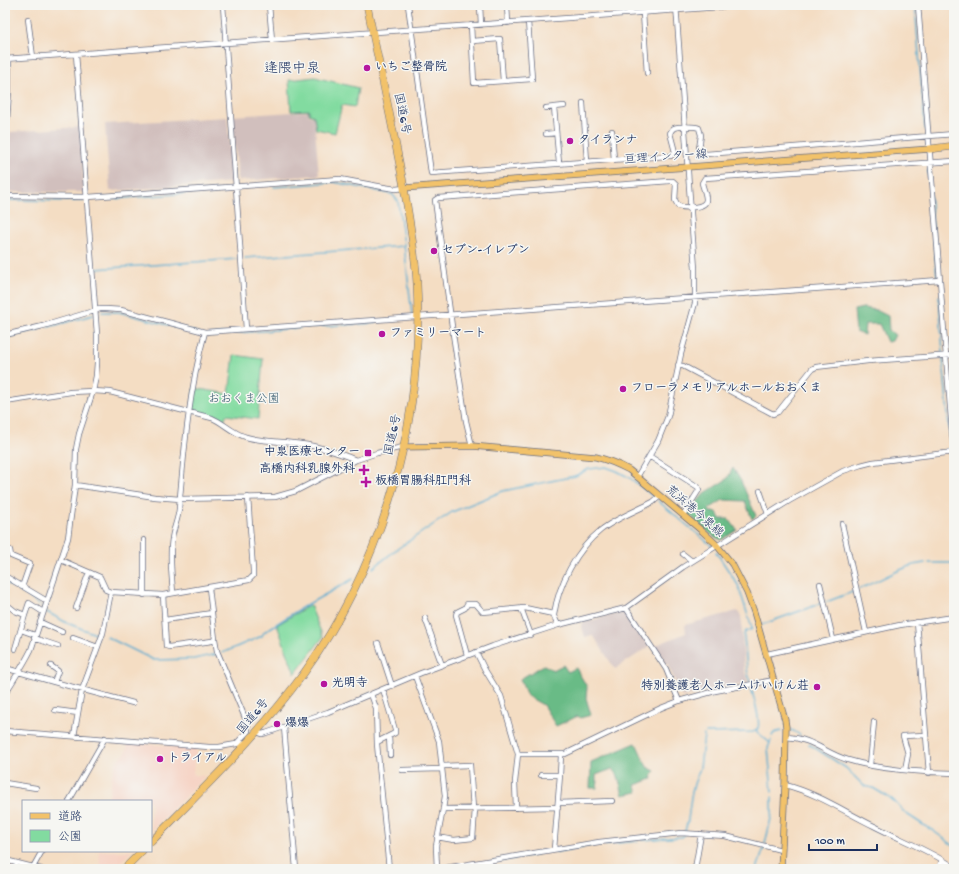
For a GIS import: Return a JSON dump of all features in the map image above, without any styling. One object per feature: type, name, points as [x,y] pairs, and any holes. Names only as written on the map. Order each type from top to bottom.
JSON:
[{"type":"highway","name":"国道6号","points":[[152,841],[257,732],[290,692],[340,617],[360,578],[385,513],[403,447],[414,384],[416,363],[417,282],[409,215],[367,5]]},
{"type":"highway","points":[[930,149],[954,147]]},
{"type":"highway","points":[[124,869],[141,852]]},
{"type":"main road","name":"亘理インター線","points":[[404,188],[930,149]]},
{"type":"main road","name":"荒浜港今泉線","points":[[403,447],[472,446],[596,457],[616,463],[637,477],[718,546],[732,564],[747,593],[767,654],[785,720],[785,785],[781,869]]},
{"type":"street","points":[[223,5],[246,329]]},
{"type":"street","points":[[269,5],[272,40]]},
{"type":"street","points":[[408,5],[431,173],[671,156],[675,152],[670,136],[671,131],[676,127],[695,126],[699,128],[701,135],[699,149],[706,154],[954,134]]},
{"type":"street","points":[[480,5],[481,25]]},
{"type":"street","points":[[507,5],[508,23]]},
{"type":"street","points":[[629,5],[629,13]]},
{"type":"street","points":[[652,5],[652,12]]},
{"type":"street","points":[[5,151],[7,59],[643,13],[676,8],[747,5]]},
{"type":"street","points":[[918,5],[954,456]]},
{"type":"street","points":[[637,477],[658,441],[668,416],[678,365],[696,297],[696,269],[676,8]]},
{"type":"street","points":[[643,13],[647,73]]},
{"type":"street","points":[[28,19],[33,57]]},
{"type":"street","points":[[471,25],[474,83],[532,79],[528,21]]},
{"type":"street","points":[[472,41],[500,39],[503,81]]},
{"type":"street","points":[[5,694],[25,661],[35,637],[61,560],[71,523],[75,485],[76,449],[79,434],[93,391],[97,363],[97,334],[88,197],[76,54]]},
{"type":"street","points":[[583,103],[587,161]]},
{"type":"street","points":[[546,108],[564,106]]},
{"type":"street","points":[[554,107],[559,164]]},
{"type":"street","points":[[612,131],[614,160]]},
{"type":"street","points":[[546,134],[556,133]]},
{"type":"street","points":[[472,446],[466,421],[434,202],[438,198],[673,181],[676,184],[675,200],[677,205],[691,207],[701,206],[706,202],[702,183],[705,178],[954,161]]},
{"type":"street","points":[[5,196],[88,197],[340,179],[396,189],[404,188]]},
{"type":"street","points":[[5,335],[106,309],[121,310],[205,332],[940,280]]},
{"type":"street","points":[[173,593],[172,537],[179,512],[189,412],[196,363],[205,332]]},
{"type":"street","points":[[678,365],[706,378],[773,414],[778,412],[812,369],[816,367],[868,361],[954,355]]},
{"type":"street","points":[[5,402],[71,392],[110,392],[218,420],[233,432],[244,437],[301,444],[323,449],[356,460]]},
{"type":"street","points":[[75,485],[155,497],[180,499],[275,497],[296,491],[356,460],[403,447]]},
{"type":"street","points":[[257,732],[262,734],[284,728],[328,712],[467,655],[558,625],[626,608],[692,561],[768,514],[832,477],[852,468],[873,462],[954,452]]},
{"type":"street","points":[[649,456],[698,487],[699,490],[683,515]]},
{"type":"street","points":[[760,491],[768,514]]},
{"type":"street","points":[[558,625],[554,615],[562,584],[579,556],[594,536],[602,529],[653,502],[660,496]]},
{"type":"street","points":[[61,560],[100,577],[106,590],[110,592],[163,595],[249,580],[253,576],[248,497]]},
{"type":"street","points":[[842,524],[866,632]]},
{"type":"street","points":[[144,540],[144,595]]},
{"type":"street","points":[[5,549],[10,550],[11,556],[30,564],[22,587]]},
{"type":"street","points":[[683,554],[692,561]]},
{"type":"street","points":[[76,608],[89,572]]},
{"type":"street","points":[[5,576],[47,601]]},
{"type":"street","points":[[820,584],[833,639]]},
{"type":"street","points":[[209,588],[217,651],[248,725],[248,731],[235,744]]},
{"type":"street","points":[[74,736],[82,690],[103,633],[110,592]]},
{"type":"street","points":[[163,595],[166,646],[169,647],[212,641],[215,639]]},
{"type":"street","points":[[15,649],[29,603],[43,612]]},
{"type":"street","points":[[467,655],[456,618],[457,612],[464,608],[467,604],[474,603],[483,612],[521,608],[554,615]]},
{"type":"street","points":[[10,607],[25,615]]},
{"type":"street","points":[[521,608],[531,634]]},
{"type":"street","points":[[626,608],[666,669],[679,701]]},
{"type":"street","points":[[165,620],[212,613]]},
{"type":"street","points":[[767,654],[900,624],[954,617]]},
{"type":"street","points":[[425,618],[442,665]]},
{"type":"street","points":[[40,622],[62,632]]},
{"type":"street","points":[[917,622],[929,773]]},
{"type":"street","points":[[21,630],[58,646]]},
{"type":"street","points":[[73,638],[98,647]]},
{"type":"street","points":[[378,643],[392,686]]},
{"type":"street","points":[[476,652],[485,670],[502,696],[518,754],[515,782],[516,808]]},
{"type":"street","points":[[51,666],[58,671],[54,682]]},
{"type":"street","points":[[5,668],[133,703]]},
{"type":"street","points":[[415,676],[439,741],[445,796],[444,809],[436,846],[438,869],[554,849],[681,833],[725,836],[782,850]]},
{"type":"street","points":[[518,754],[565,754],[661,708],[679,701],[715,691],[774,680]]},
{"type":"street","points":[[377,742],[395,733],[395,726],[383,689]]},
{"type":"street","points":[[371,694],[376,708],[377,742],[388,869]]},
{"type":"street","points":[[55,710],[78,713]]},
{"type":"street","points":[[870,765],[874,722]]},
{"type":"street","points":[[284,728],[296,869]]},
{"type":"street","points":[[5,731],[209,747],[248,742]]},
{"type":"street","points":[[905,770],[908,754],[903,736],[926,735]]},
{"type":"street","points":[[389,736],[390,755]]},
{"type":"street","points":[[786,737],[812,742],[839,757],[870,765],[929,773],[954,774]]},
{"type":"street","points":[[70,800],[105,738]]},
{"type":"street","points":[[554,849],[561,754]]},
{"type":"street","points":[[402,770],[470,765],[474,809],[473,838],[454,840],[437,837]]},
{"type":"street","points":[[541,775],[560,775]]},
{"type":"street","points":[[5,783],[36,788]]},
{"type":"street","points":[[785,785],[822,798],[891,835],[923,849],[954,867]]},
{"type":"street","points":[[444,809],[516,808],[612,800]]},
{"type":"street","points":[[694,869],[700,834]]},
{"type":"street","points":[[33,868],[41,852]]},
{"type":"street","points":[[939,869],[942,859]]},
{"type":"street","points":[[5,860],[41,869]]},
{"type":"shaded area","points":[[309,111],[308,115],[314,117],[319,175],[238,181],[233,116]]},
{"type":"shaded area","points":[[227,117],[233,182],[110,191],[105,124]]},
{"type":"shaded area","points":[[80,127],[84,192],[5,192],[5,173],[10,132]]},
{"type":"shaded area","points":[[737,611],[741,616],[744,669],[748,682],[682,697],[668,665],[654,646],[686,633],[685,625]]},
{"type":"shaded area","points":[[620,613],[627,614],[649,647],[615,669],[593,635],[585,638],[581,623]]},
{"type":"shaded area","points":[[128,743],[196,748],[196,761],[194,761],[193,775],[205,776],[152,830],[152,800],[108,800],[113,771],[119,758],[126,753]]},
{"type":"shaded area","points":[[99,852],[131,852],[113,869],[100,865]]},
{"type":"green space","points":[[315,77],[358,88],[355,107],[342,105],[335,133],[316,129],[314,116],[309,114],[309,110],[291,111],[289,80]]},
{"type":"green space","points":[[863,308],[876,310],[888,316],[889,330],[895,335],[892,341],[887,342],[879,324],[865,324],[864,335],[856,332],[854,310]]},
{"type":"green space","name":"おおくま公園","points":[[234,355],[263,359],[258,419],[226,415],[224,421],[214,416],[192,410],[194,388],[229,394]]},
{"type":"green space","points":[[733,468],[741,481],[756,516],[752,519],[745,501],[723,500],[709,509],[710,512],[717,512],[720,519],[729,519],[737,530],[721,540],[713,536],[687,513],[705,493],[727,479]]},
{"type":"green space","points":[[310,605],[323,637],[295,674],[277,625]]},
{"type":"green space","points":[[544,665],[553,670],[563,665],[568,672],[576,668],[587,687],[586,698],[591,715],[580,718],[578,716],[556,726],[543,705],[527,696],[520,679]]},
{"type":"green space","points":[[636,743],[647,767],[655,771],[652,775],[652,779],[635,785],[638,792],[623,795],[618,776],[612,769],[596,775],[596,781],[598,781],[597,788],[590,788],[591,762]]},
{"type":"waterway","points":[[915,5],[925,129]]},
{"type":"waterway","points":[[928,170],[937,277]]},
{"type":"waterway","points":[[274,187],[334,182],[392,194],[398,201],[412,315]]},
{"type":"waterway","points":[[111,199],[229,190]]},
{"type":"waterway","points":[[5,200],[85,201]]},
{"type":"waterway","points":[[245,258],[404,246]]},
{"type":"waterway","points":[[95,269],[237,259]]},
{"type":"waterway","points":[[939,296],[943,353]]},
{"type":"waterway","points":[[102,312],[119,312],[198,333]]},
{"type":"waterway","points":[[48,327],[93,315]]},
{"type":"waterway","points":[[307,327],[376,323]]},
{"type":"waterway","points":[[210,335],[300,328]]},
{"type":"waterway","points":[[5,337],[40,329]]},
{"type":"waterway","points":[[943,358],[951,449]]},
{"type":"waterway","points":[[952,455],[954,477]]},
{"type":"waterway","points":[[373,568],[397,549],[452,512],[503,491],[575,476],[589,469],[606,467],[617,471],[630,478],[655,498]]},
{"type":"waterway","points":[[658,501],[712,546]]},
{"type":"waterway","points":[[716,552],[738,585],[752,628]]},
{"type":"waterway","points":[[859,589],[900,570],[925,563]]},
{"type":"waterway","points":[[929,563],[954,563]]},
{"type":"waterway","points":[[222,653],[262,636],[264,632],[303,607],[353,579]]},
{"type":"waterway","points":[[5,582],[25,594],[42,607]]},
{"type":"waterway","points":[[826,602],[855,591]]},
{"type":"waterway","points":[[761,625],[822,603]]},
{"type":"waterway","points":[[47,612],[67,623],[98,635]]},
{"type":"waterway","points":[[750,682],[747,669],[744,636],[745,632],[752,629]]},
{"type":"waterway","points":[[107,637],[154,660],[194,659],[217,654]]},
{"type":"waterway","points":[[706,733],[753,732],[757,730],[759,724],[751,687]]},
{"type":"waterway","points":[[790,730],[800,735]]},
{"type":"waterway","points":[[756,731],[770,743]]},
{"type":"waterway","points":[[772,736],[774,733],[781,731]]},
{"type":"waterway","points":[[685,831],[694,784],[700,768],[704,735]]},
{"type":"waterway","points":[[771,740],[768,748],[772,792]]},
{"type":"waterway","points":[[809,744],[846,768],[864,786],[873,788],[893,800],[905,813],[954,846]]},
{"type":"waterway","points":[[765,844],[772,814],[772,797]]},
{"type":"waterway","points":[[642,840],[682,837],[684,835]]},
{"type":"waterway","points":[[556,852],[594,845],[638,841]]},
{"type":"waterway","points":[[757,869],[764,848]]},
{"type":"waterway","points":[[454,869],[535,855]]},
{"type":"place","name":"いちご整骨院","points":[[367,68]]},
{"type":"place","name":"タイランナ","points":[[570,141]]},
{"type":"place","name":"セブン-イレブン","points":[[434,251]]},
{"type":"place","name":"ファミリーマート","points":[[382,334]]},
{"type":"place","name":"フローラメモリアルホールおおくま","points":[[623,389]]},
{"type":"place","name":"中泉医療センター","points":[[368,453]]},
{"type":"place","name":"高橋内科乳腺外科","points":[[364,470]]},
{"type":"place","name":"板橋胃腸科肛門科","points":[[366,482]]},
{"type":"place","name":"光明寺","points":[[324,684]]},
{"type":"place","name":"特別養護老人ホームけいけん荘","points":[[817,687]]},
{"type":"place","name":"爆爆","points":[[277,724]]},
{"type":"place","name":"トライアル","points":[[160,759]]},
{"type":"district","name":"逢隈中泉","points":[[292,69]]}]
